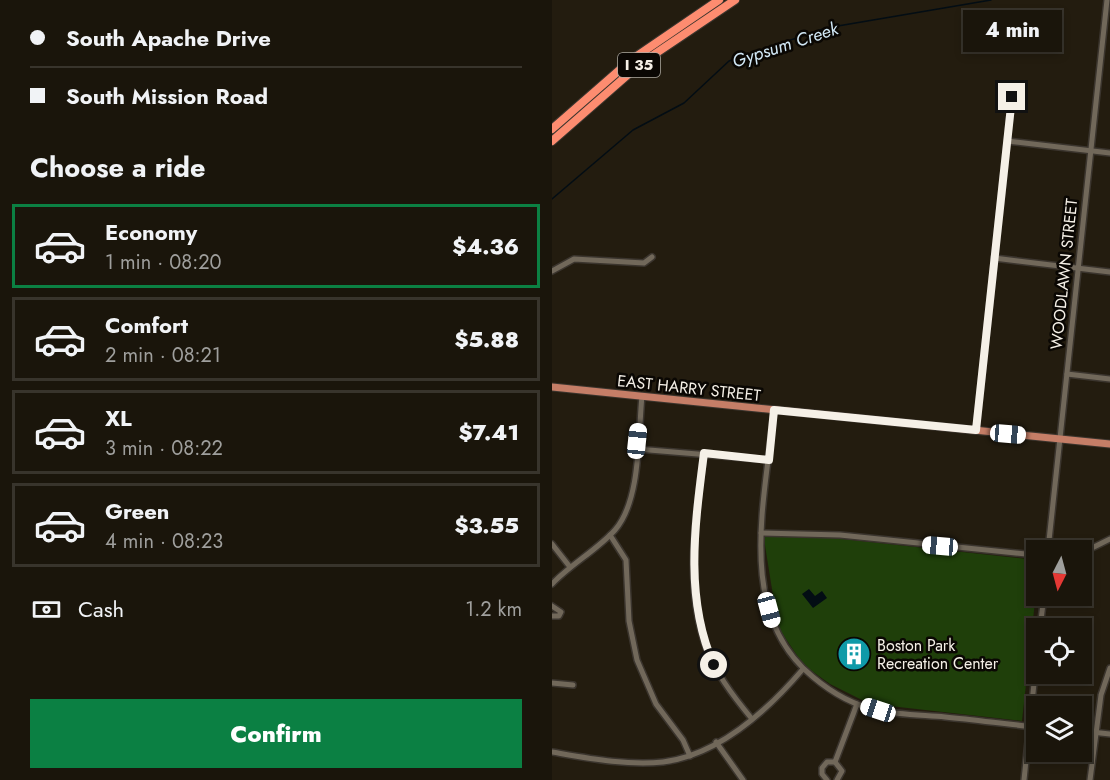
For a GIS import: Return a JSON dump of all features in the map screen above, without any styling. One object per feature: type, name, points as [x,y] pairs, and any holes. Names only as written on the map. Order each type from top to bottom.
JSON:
[{"type":"highway","name":"I 35","points":[[552,129],[631,60],[719,0]]},
{"type":"highway","name":"I 35","points":[[552,141],[640,64],[735,0]]},
{"type":"main road","name":"EAST HARRY STREET","points":[[552,387],[1110,444]]},
{"type":"street","name":"WOODLAWN STREET","points":[[1049,540],[1107,0]]},
{"type":"street","points":[[976,430],[1012,97]]},
{"type":"street","points":[[1007,141],[1110,153]]},
{"type":"street","points":[[552,271],[574,259],[644,263],[652,257]]},
{"type":"street","points":[[994,258],[1110,272]]},
{"type":"street","points":[[1067,374],[1110,379]]},
{"type":"street","points":[[552,584],[610,535],[629,507],[642,396]]},
{"type":"street","points":[[774,410],[761,533],[764,591],[774,629],[803,669],[827,690],[857,704],[878,710],[1026,726]]},
{"type":"street","points":[[637,449],[769,460]]},
{"type":"street","points":[[704,453],[693,565],[700,624],[714,665],[752,718]]},
{"type":"street","points":[[761,533],[844,536],[1026,554]]},
{"type":"street","points":[[610,535],[626,560],[629,621],[638,660],[656,704],[683,740],[690,756]]},
{"type":"street","points":[[1092,548],[1110,539]]},
{"type":"street","points":[[552,544],[570,567]]},
{"type":"street","points":[[552,616],[561,614],[555,606]]},
{"type":"street","points":[[1090,780],[1101,695],[1110,668]]},
{"type":"street","points":[[552,752],[648,762],[690,756],[752,718],[803,669]]},
{"type":"street","points":[[552,682],[573,685]]},
{"type":"street","points":[[835,762],[857,704]]},
{"type":"street","points":[[1092,733],[1110,735]]},
{"type":"street","points":[[716,742],[743,780]]},
{"type":"street","points":[[826,780],[822,774],[822,768],[827,762],[835,762]]},
{"type":"street","points":[[835,762],[842,771],[837,780]]},
{"type":"street","points":[[1024,780],[1027,762]]},
{"type":"green space","points":[[814,536],[1026,559],[1026,606],[1034,606],[1033,618],[1026,618],[1026,684],[1022,721],[881,705],[864,701],[830,684],[809,669],[778,627],[765,537]]},
{"type":"shaded area","points":[[809,589],[815,596],[822,591],[827,598],[813,608],[802,594]]},
{"type":"waterway","name":"Gypsum Creek","points":[[552,199],[633,130],[684,103],[729,61],[826,28],[991,0]]},
{"type":"place","name":"Boston Park Recreation Center","points":[[854,654]]},
{"type":"route","points":[[714,665],[700,624],[693,565],[704,453],[769,460],[774,410],[976,430],[1012,97]]}]
